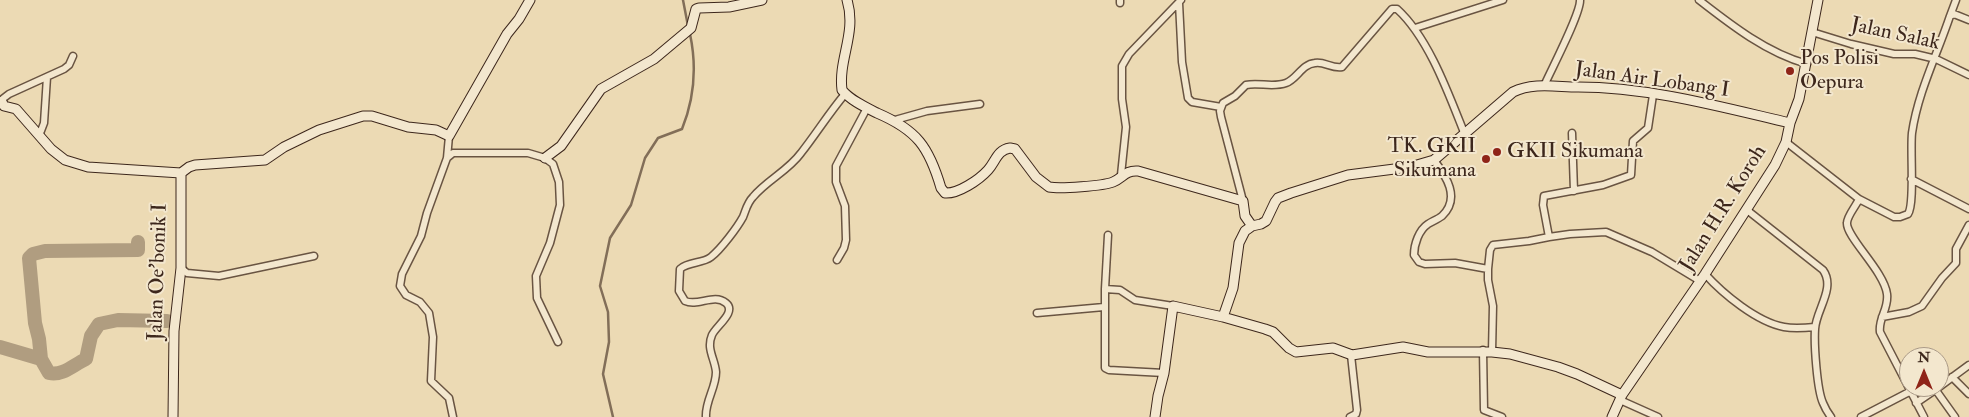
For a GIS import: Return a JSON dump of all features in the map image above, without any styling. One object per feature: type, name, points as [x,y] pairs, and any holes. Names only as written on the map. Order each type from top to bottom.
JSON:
[{"type":"street","points":[[453,417],[449,398],[430,381],[433,337],[429,313],[420,302],[406,295],[400,286],[402,274],[421,236],[447,158],[449,136],[507,34],[520,19],[530,0]]},
{"type":"street","points":[[545,158],[561,146],[600,89],[654,59],[666,50],[691,28],[694,12],[699,8],[728,7],[762,0]]},
{"type":"street","points":[[847,0],[851,28],[841,80],[842,90],[867,108],[895,120],[908,129],[921,143],[945,193],[954,192],[979,178],[992,165],[1000,152],[1010,148],[1018,153],[1036,177],[1049,187],[1113,182],[1121,175],[1132,170],[1243,201]]},
{"type":"street","points":[[1415,28],[1503,0]]},
{"type":"street","points":[[1544,86],[1567,38],[1580,6],[1580,0]]},
{"type":"street","points":[[1699,0],[1765,46],[1795,61],[1806,64]]},
{"type":"street","name":"Jalan H.R. Koroh","points":[[1612,417],[1621,398],[1772,172],[1786,142],[1799,99],[1818,0]]},
{"type":"street","points":[[1786,142],[1860,199],[1894,217],[1904,216],[1911,210],[1912,204],[1912,133],[1918,106],[1923,86],[1936,59],[1956,0]]},
{"type":"street","points":[[1180,2],[1182,62],[1188,98],[1192,102],[1221,107]]},
{"type":"street","points":[[1121,175],[1126,128],[1122,99],[1122,66],[1129,54],[1180,2]]},
{"type":"street","points":[[1252,226],[1245,216],[1243,201],[1221,117],[1222,103],[1235,96],[1246,85],[1286,83],[1313,63],[1322,63],[1336,68],[1342,67],[1392,9],[1397,9],[1415,28],[1445,85],[1465,135]]},
{"type":"street","points":[[1950,16],[1954,14],[1969,20]]},
{"type":"street","name":"Jalan Salak","points":[[1812,32],[1894,54],[1915,54],[1936,59],[1969,75]]},
{"type":"street","points":[[73,56],[67,66],[48,77],[9,94],[0,102],[4,106],[16,109],[38,136],[65,160],[88,168],[181,173],[189,166],[265,160],[284,147],[319,130],[363,116],[372,116],[408,128],[436,130],[449,136]]},
{"type":"street","points":[[38,136],[44,123],[48,77]]},
{"type":"street","name":"Jalan Air Lobang I","points":[[1222,316],[1233,288],[1239,243],[1245,231],[1252,226],[1266,221],[1278,198],[1348,174],[1410,167],[1434,160],[1514,92],[1526,87],[1592,86],[1708,104],[1790,124]]},
{"type":"street","points":[[706,417],[706,409],[716,376],[716,369],[710,352],[711,339],[718,326],[727,317],[729,309],[728,304],[714,299],[692,303],[685,301],[679,291],[680,269],[684,265],[706,261],[713,256],[743,217],[754,195],[787,168],[801,153],[845,94]]},
{"type":"street","points":[[1549,237],[1544,196],[1603,185],[1631,175],[1632,144],[1634,138],[1648,128],[1653,95]]},
{"type":"street","points":[[895,120],[928,111],[980,104]]},
{"type":"street","points":[[837,260],[846,240],[845,206],[836,182],[836,166],[867,108]]},
{"type":"street","points":[[1572,133],[1574,191]]},
{"type":"street","points":[[447,158],[453,153],[528,153],[545,158],[553,164],[557,174],[560,204],[550,243],[536,276],[537,298],[558,342]]},
{"type":"street","points":[[1434,160],[1449,181],[1452,191],[1451,197],[1447,209],[1442,216],[1425,226],[1420,232],[1414,250],[1415,259],[1425,264],[1455,263],[1488,269]]},
{"type":"street","name":"Jalan Oe'bonik I","points":[[173,417],[174,330],[182,268],[181,173]]},
{"type":"street","points":[[1911,180],[1969,208]]},
{"type":"street","points":[[1860,199],[1848,219],[1847,228],[1872,263],[1886,292],[1886,310],[1879,326],[1880,332],[1899,368]]},
{"type":"street","points":[[1747,210],[1826,274],[1826,292],[1815,327],[1816,357],[1820,396],[1831,417]]},
{"type":"street","points":[[1882,317],[1909,312],[1922,306],[1942,278],[1956,263],[1956,249],[1969,225]]},
{"type":"street","points":[[1502,417],[1484,410],[1493,306],[1488,269],[1490,250],[1493,245],[1570,234],[1606,232],[1702,277],[1770,323],[1789,328],[1815,327]]},
{"type":"street","points":[[1108,235],[1104,307],[1105,368],[1109,370],[1164,373]]},
{"type":"street","points":[[182,268],[187,273],[219,276],[314,256]]},
{"type":"street","points":[[1105,289],[1120,290],[1135,300],[1222,316],[1273,332],[1289,348],[1296,352],[1332,348],[1351,355],[1403,347],[1428,352],[1488,351],[1510,354],[1577,374],[1658,417]]},
{"type":"street","points":[[1155,417],[1164,373],[1173,306]]},
{"type":"street","points":[[1037,313],[1104,307]]},
{"type":"street","points":[[1350,417],[1356,414],[1357,410],[1351,355]]},
{"type":"street","points":[[1949,379],[1969,365]]},
{"type":"street","points":[[1952,377],[1969,394]]},
{"type":"street","points":[[1861,417],[1899,397]]},
{"type":"street","points":[[1914,397],[1924,417]]},
{"type":"street","points":[[1916,402],[1924,397]]},
{"type":"street","points":[[1943,397],[1955,417]]},
{"type":"waterway","points":[[683,0],[688,26]]},
{"type":"waterway","points":[[613,417],[603,374],[609,342],[608,312],[600,286],[610,238],[631,205],[645,158],[658,138],[682,129],[690,105],[694,82],[694,58],[690,34]]},
{"type":"waterway","points":[[138,242],[138,250],[45,251],[33,254],[29,258],[35,323],[41,359],[49,373],[59,373],[86,359],[91,336],[99,324],[118,320],[167,321]]},
{"type":"waterway","points":[[0,347],[41,359]]},
{"type":"place","name":"Pos Polisi Oepura","points":[[1790,71]]},
{"type":"place","name":"GKII Sikumana","points":[[1497,152]]},
{"type":"place","name":"TK. GKII Sikumana","points":[[1486,159]]}]
